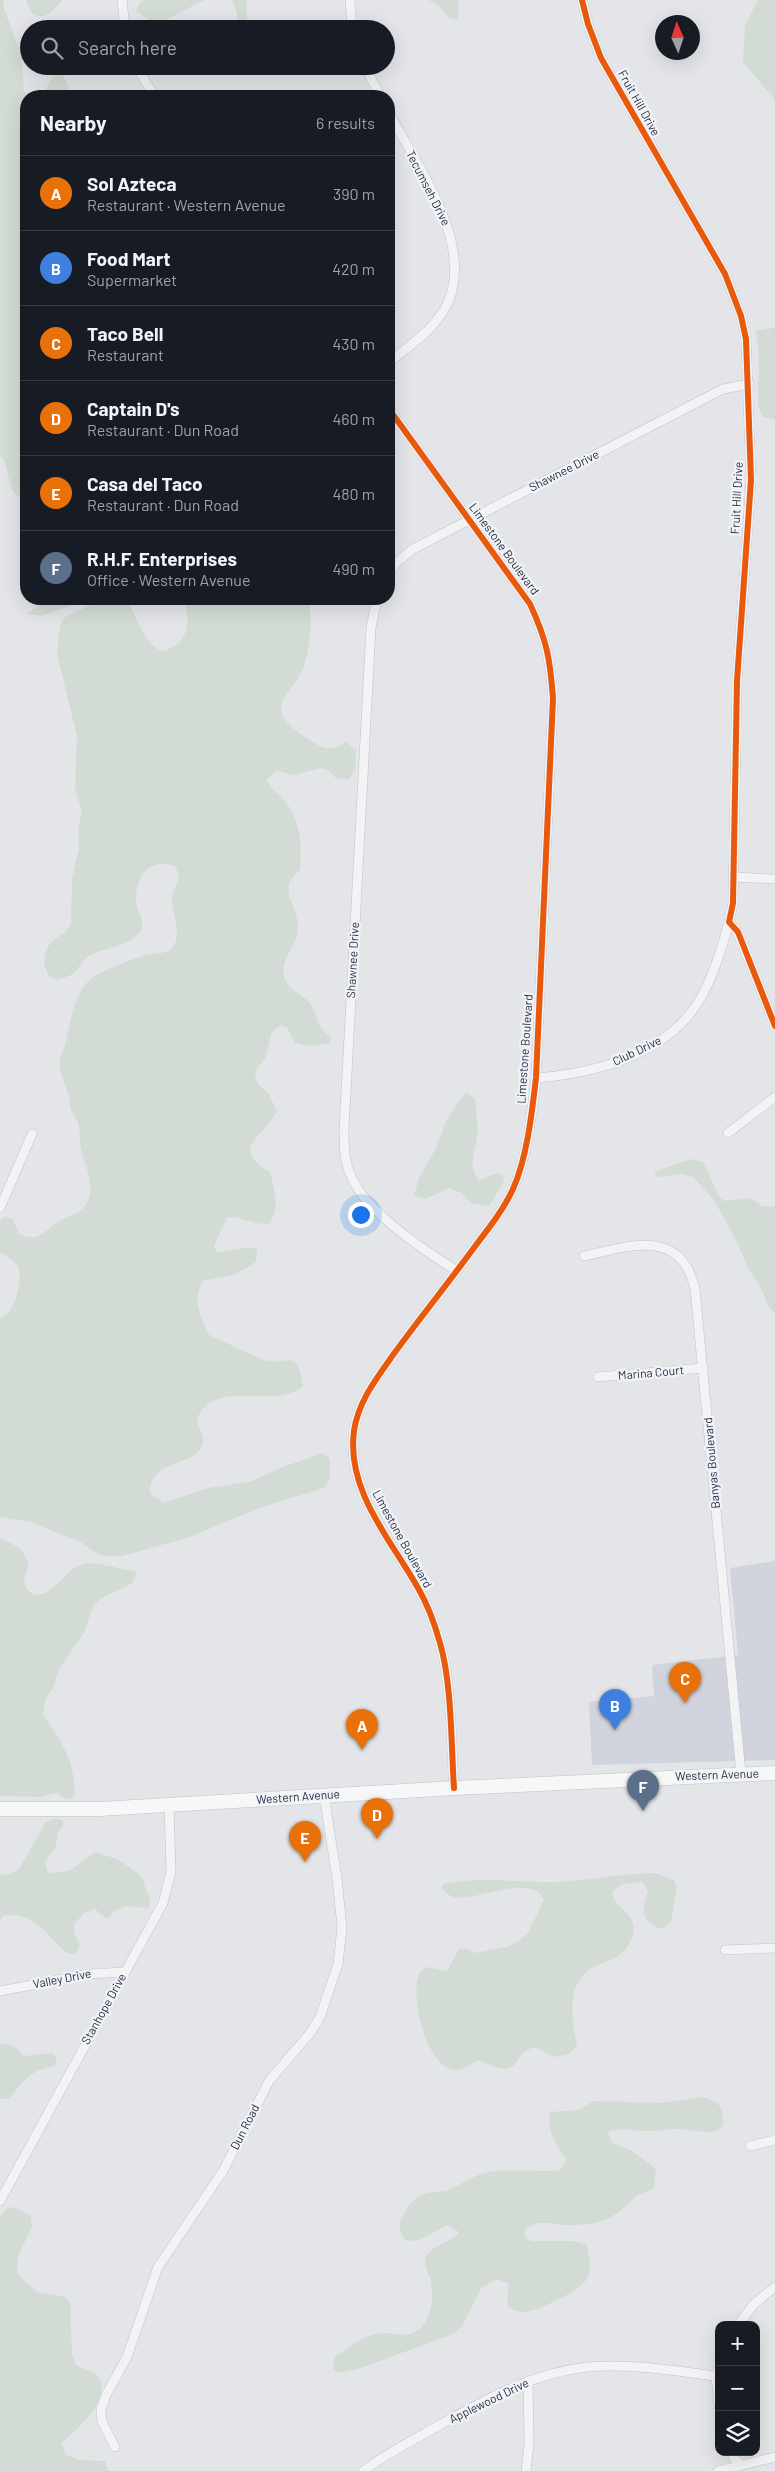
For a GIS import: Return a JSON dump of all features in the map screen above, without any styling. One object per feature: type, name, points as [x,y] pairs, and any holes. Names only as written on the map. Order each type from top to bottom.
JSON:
[{"type":"main road","name":"Western Avenue","points":[[0,1809],[100,1810],[324,1795],[775,1773]]},
{"type":"street","points":[[122,0],[124,20]]},
{"type":"street","points":[[350,0],[351,20]]},
{"type":"street","name":"Fruit Hill Drive","points":[[582,0],[588,24],[601,58],[731,288],[741,316],[746,339],[751,480],[737,681],[734,876],[733,903],[729,922]]},
{"type":"street","points":[[141,75],[150,90]]},
{"type":"street","points":[[370,75],[377,90]]},
{"type":"street","name":"Tecumseh Drive","points":[[395,123],[438,204],[452,240],[455,256],[454,275],[445,309],[424,335],[395,357]]},
{"type":"street","name":"Shawnee Drive","points":[[395,565],[413,549],[723,389],[749,384]]},
{"type":"street","name":"Limestone Boulevard","points":[[395,417],[530,604],[545,636],[551,665],[553,698],[536,1078],[527,1138],[513,1189],[457,1271],[372,1385],[357,1418],[353,1440],[355,1466],[364,1495],[419,1590],[440,1644],[445,1664],[454,1788]]},
{"type":"street","name":"Shawnee Drive","points":[[375,605],[370,637],[344,1130],[345,1158],[352,1180],[373,1208],[457,1271]]},
{"type":"street","points":[[734,876],[775,878]]},
{"type":"street","points":[[729,922],[738,932],[775,1026]]},
{"type":"street","name":"Club Drive","points":[[536,1078],[593,1070],[621,1060],[661,1041],[685,1018],[702,996],[716,965],[729,922]]},
{"type":"street","points":[[728,1134],[775,1097]]},
{"type":"street","points":[[0,1208],[32,1134]]},
{"type":"street","name":"Banyas Boulevard","points":[[584,1256],[639,1244],[664,1247],[680,1257],[692,1274],[703,1368],[741,1774]]},
{"type":"street","name":"Marina Court","points":[[598,1377],[703,1368]]},
{"type":"street","name":"Dun Road","points":[[115,2447],[102,2422],[101,2410],[106,2394],[127,2357],[158,2267],[223,2171],[269,2081],[311,2032],[320,2017],[338,1964],[342,1927],[337,1879],[324,1795]]},
{"type":"street","name":"Stanhope Drive","points":[[0,2201],[163,1903],[171,1871],[169,1806]]},
{"type":"street","points":[[726,1950],[775,1948]]},
{"type":"street","name":"Valley Drive","points":[[0,1991],[89,1974],[124,1972]]},
{"type":"street","points":[[750,2146],[775,2140]]},
{"type":"street","points":[[741,2321],[754,2304],[775,2287]]},
{"type":"street","name":"Applewood Drive","points":[[363,2471],[390,2453],[493,2396],[528,2381],[586,2367],[715,2371]]},
{"type":"street","points":[[526,2471],[529,2444],[528,2381]]},
{"type":"street","points":[[734,2456],[735,2460],[742,2465]]},
{"type":"street","points":[[718,2471],[775,2457]]},
{"type":"shaded area","points":[[0,0],[4,0],[3,6],[20,53],[20,75],[23,75],[24,90],[20,90],[20,499],[12,490],[4,459],[0,456]]},
{"type":"shaded area","points":[[26,0],[62,0],[52,11],[42,16],[37,16],[29,8]]},
{"type":"shaded area","points":[[144,0],[204,0],[163,20],[149,20],[136,11],[139,3]]},
{"type":"shaded area","points":[[232,0],[246,0],[247,20],[237,20],[237,13]]},
{"type":"shaded area","points":[[429,0],[458,0],[459,17],[456,20],[448,18],[441,8]]},
{"type":"shaded area","points":[[758,0],[775,0],[775,100],[743,62],[745,25]]},
{"type":"shaded area","points":[[61,75],[64,77],[70,90],[45,90],[53,76]]},
{"type":"shaded area","points":[[775,327],[775,419],[763,417],[758,406],[759,356],[756,331]]},
{"type":"shaded area","points":[[40,605],[72,605],[42,616],[27,614]]},
{"type":"shaded area","points":[[91,605],[130,605],[148,640],[163,651],[183,638],[187,626],[185,605],[310,605],[309,645],[305,664],[285,696],[281,710],[283,716],[292,727],[319,746],[332,748],[347,742],[356,751],[355,771],[348,780],[336,778],[326,769],[320,768],[295,775],[276,771],[267,780],[270,786],[285,801],[294,817],[299,834],[301,852],[300,870],[289,885],[288,891],[296,912],[298,929],[295,941],[284,964],[284,976],[289,985],[309,1002],[319,1025],[332,1039],[328,1044],[309,1046],[295,1043],[287,1027],[281,1025],[272,1032],[265,1059],[257,1068],[255,1075],[258,1084],[268,1093],[277,1111],[253,1142],[250,1149],[252,1156],[258,1164],[270,1172],[276,1198],[275,1210],[270,1223],[266,1224],[227,1217],[214,1246],[217,1252],[248,1248],[257,1249],[256,1262],[234,1275],[203,1281],[198,1295],[198,1308],[209,1335],[263,1360],[290,1360],[294,1362],[301,1373],[303,1386],[291,1393],[277,1396],[231,1396],[217,1399],[205,1406],[197,1419],[203,1437],[201,1447],[187,1459],[158,1473],[152,1481],[150,1493],[164,1503],[208,1488],[252,1481],[280,1468],[323,1453],[330,1459],[330,1478],[324,1488],[259,1508],[190,1537],[122,1556],[105,1556],[94,1552],[82,1543],[31,1522],[0,1517],[0,1318],[10,1311],[14,1304],[19,1273],[17,1265],[0,1252],[0,1221],[4,1217],[13,1219],[19,1234],[37,1237],[58,1222],[80,1210],[86,1204],[91,1191],[90,1178],[81,1150],[78,1123],[71,1110],[60,1064],[75,1004],[80,992],[95,976],[142,956],[168,951],[175,944],[177,938],[172,898],[178,880],[177,872],[175,866],[158,864],[146,871],[138,884],[136,901],[142,919],[142,927],[136,936],[123,944],[87,957],[73,973],[57,980],[48,975],[44,963],[45,954],[50,943],[67,930],[71,923],[72,879],[79,848],[78,828],[82,812],[75,789],[77,736],[57,654],[60,625],[65,617]]},
{"type":"shaded area","points":[[466,1092],[475,1100],[477,1118],[473,1159],[475,1175],[479,1180],[498,1173],[504,1177],[503,1183],[489,1206],[471,1203],[462,1193],[449,1188],[426,1199],[414,1196],[419,1178],[435,1150],[447,1119]]},
{"type":"shaded area","points":[[691,1159],[703,1162],[720,1198],[725,1201],[751,1198],[762,1206],[775,1207],[775,1314],[768,1306],[761,1288],[747,1267],[738,1244],[714,1200],[693,1177],[681,1174],[657,1177],[654,1172]]},
{"type":"shaded area","points":[[0,1537],[21,1549],[29,1564],[24,1579],[26,1588],[32,1593],[39,1595],[51,1589],[74,1568],[87,1563],[137,1572],[133,1583],[102,1598],[93,1606],[84,1633],[59,1669],[53,1688],[46,1698],[43,1715],[56,1733],[66,1752],[73,1774],[75,1796],[68,1799],[57,1793],[37,1797],[0,1796]]},
{"type":"shaded area","points":[[775,1561],[775,1760],[592,1765],[589,1702],[654,1696],[652,1665],[738,1655],[730,1568]]},
{"type":"shaded area","points":[[55,1818],[63,1821],[63,1825],[58,1832],[55,1849],[45,1861],[48,1873],[69,1871],[95,1852],[117,1859],[136,1872],[142,1878],[149,1898],[150,1906],[146,1908],[128,1906],[116,1910],[107,1919],[95,1909],[84,1913],[74,1924],[74,1933],[80,1944],[76,1954],[68,1953],[61,1948],[47,1933],[29,1919],[18,1916],[3,1916],[0,1921],[0,1874],[7,1875],[19,1869],[46,1822]]},
{"type":"shaded area","points":[[654,1873],[674,1880],[677,1888],[671,1921],[662,1929],[650,1924],[647,1920],[644,1915],[644,1905],[648,1892],[643,1882],[622,1884],[613,1891],[613,1897],[616,1902],[630,1917],[634,1931],[624,1952],[592,1968],[583,1975],[578,1983],[572,2003],[573,2025],[577,2046],[569,2054],[553,2057],[536,2047],[527,2050],[515,2064],[510,2068],[504,2069],[494,2067],[479,2060],[454,2070],[444,2066],[436,2057],[423,2031],[419,2016],[416,1989],[420,1973],[427,1967],[447,1971],[459,1949],[468,1949],[475,1953],[508,1947],[519,1941],[528,1933],[544,1900],[538,1892],[528,1888],[515,1888],[462,1898],[453,1897],[441,1887],[443,1884],[472,1880],[558,1882]]},
{"type":"shaded area","points":[[0,2043],[14,2046],[24,2056],[52,2053],[57,2058],[55,2066],[33,2073],[9,2099],[0,2099]]},
{"type":"shaded area","points":[[702,2097],[717,2103],[722,2109],[723,2126],[718,2130],[701,2132],[684,2129],[647,2131],[622,2129],[608,2132],[612,2143],[631,2150],[656,2169],[654,2189],[640,2194],[622,2210],[601,2221],[575,2225],[541,2223],[535,2224],[524,2231],[526,2238],[532,2241],[573,2241],[587,2245],[590,2263],[589,2272],[582,2285],[547,2305],[521,2312],[512,2309],[507,2304],[509,2284],[497,2279],[481,2288],[463,2325],[453,2334],[358,2369],[338,2373],[333,2369],[335,2357],[361,2340],[379,2333],[405,2335],[413,2333],[424,2324],[427,2318],[430,2311],[432,2289],[425,2263],[426,2257],[433,2249],[456,2236],[459,2232],[448,2225],[419,2240],[406,2241],[401,2233],[401,2220],[408,2206],[419,2196],[426,2193],[449,2190],[475,2176],[493,2171],[560,2170],[567,2159],[551,2132],[550,2112],[578,2110],[594,2101],[661,2103]]},
{"type":"shaded area","points":[[14,2207],[31,2216],[32,2226],[18,2257],[17,2274],[37,2292],[65,2297],[70,2303],[72,2354],[76,2365],[95,2374],[101,2384],[101,2394],[91,2413],[61,2443],[66,2455],[79,2460],[105,2461],[108,2471],[0,2471],[0,2217],[6,2209]]},
{"type":"cycle path","points":[[582,0],[588,24],[601,58],[725,274],[741,316],[746,339],[751,480],[737,681],[733,903],[729,922],[738,932],[775,1026]]},
{"type":"cycle path","points":[[395,417],[530,604],[547,650],[553,698],[536,1078],[522,1163],[513,1189],[496,1218],[374,1382],[359,1410],[354,1431],[353,1453],[357,1474],[364,1494],[373,1514],[422,1595],[440,1643],[449,1695],[454,1788]]},
{"type":"place","name":"Taco Bell","points":[[685,1703]]},
{"type":"place","name":"Food Mart","points":[[615,1730]]},
{"type":"place","name":"Sol Azteca","points":[[362,1750]]},
{"type":"place","name":"R.H.F. Enterprises","points":[[643,1811]]},
{"type":"place","name":"Captain D's","points":[[377,1839]]},
{"type":"place","name":"Casa del Taco","points":[[305,1862]]}]
